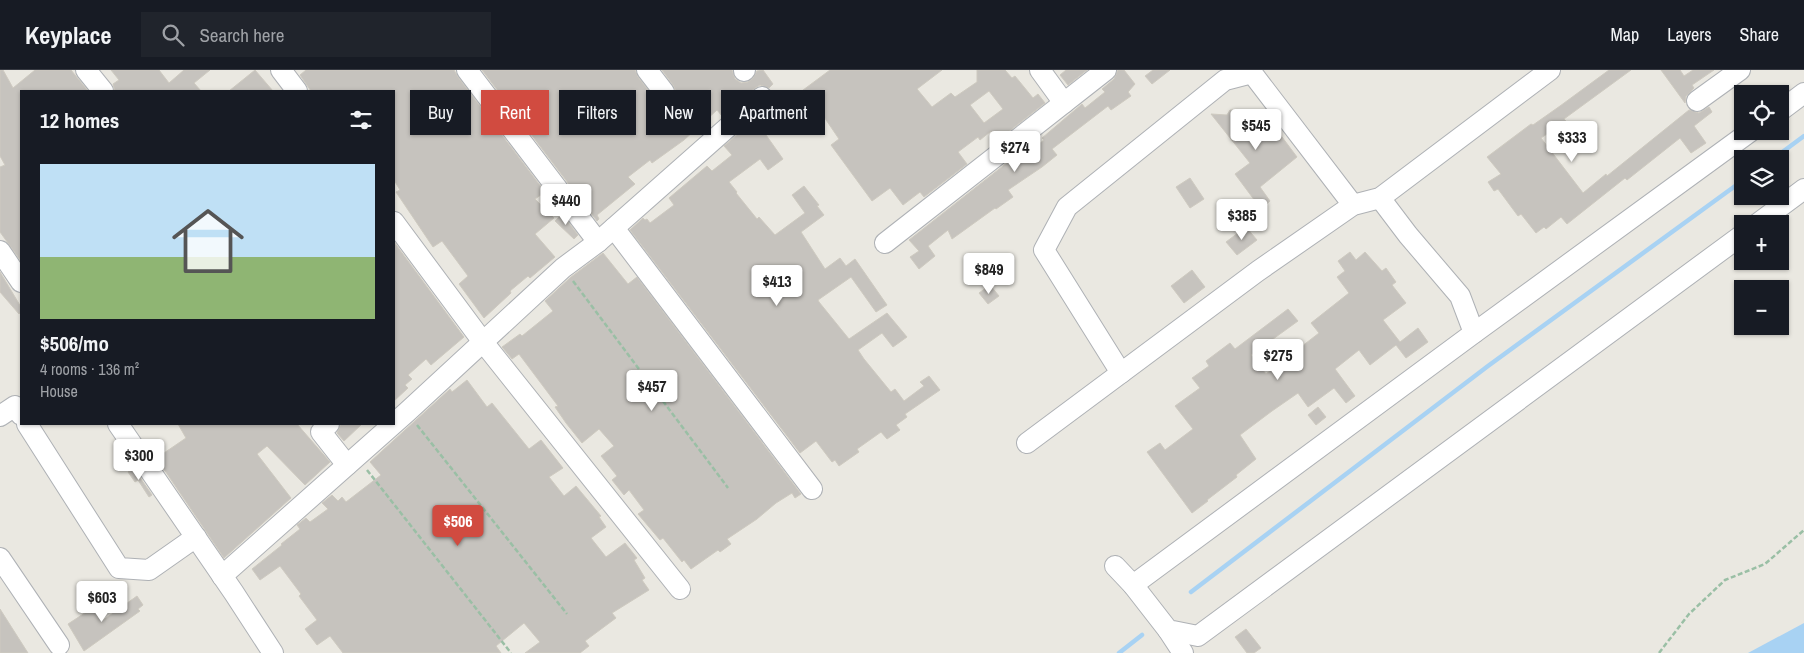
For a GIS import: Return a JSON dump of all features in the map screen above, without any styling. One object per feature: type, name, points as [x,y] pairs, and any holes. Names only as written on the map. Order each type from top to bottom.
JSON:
[{"type":"street","points":[[86,70],[102,90]]},
{"type":"street","points":[[281,70],[296,90]]},
{"type":"street","points":[[467,70],[598,242]]},
{"type":"street","points":[[647,70],[662,90]]},
{"type":"street","points":[[1040,70],[1064,103]]},
{"type":"street","points":[[885,243],[1106,70]]},
{"type":"street","points":[[1027,443],[1258,271],[1353,205],[1380,198],[1550,70]]},
{"type":"street","points":[[1698,102],[1740,70]]},
{"type":"street","points":[[1121,373],[1044,250],[1067,207],[1225,80],[1252,73],[1353,205]]},
{"type":"street","points":[[1789,104],[1804,93]]},
{"type":"street","points":[[395,423],[564,268],[598,242],[721,133]]},
{"type":"street","points":[[1133,586],[1474,333],[1740,140]]},
{"type":"street","points":[[1770,215],[1804,190]]},
{"type":"street","points":[[1380,198],[1408,235],[1460,296],[1474,333]]},
{"type":"street","points":[[395,223],[483,342],[680,589]]},
{"type":"street","points":[[614,228],[812,489]]},
{"type":"street","points":[[1168,630],[1198,636],[1734,241]]},
{"type":"street","points":[[0,251],[20,281]]},
{"type":"street","points":[[0,416],[15,406],[20,414]]},
{"type":"street","points":[[28,425],[120,568],[149,570],[196,537]]},
{"type":"street","points":[[119,425],[273,653]]},
{"type":"street","points":[[328,425],[321,432],[352,461]]},
{"type":"street","points":[[222,576],[392,425]]},
{"type":"street","points":[[0,558],[59,645]]},
{"type":"street","points":[[1115,566],[1168,630],[1182,653]]},
{"type":"path","points":[[564,268],[728,488]]},
{"type":"path","points":[[407,412],[567,614]]},
{"type":"path","points":[[352,461],[511,653]]},
{"type":"path","points":[[1659,653],[1690,614],[1725,580],[1765,564],[1804,530]]},
{"type":"water","points":[[1804,623],[1804,653],[1748,653]]},
{"type":"building","points":[[0,70],[3,70],[13,88],[35,70],[71,70],[87,90],[20,90],[20,260],[0,232],[0,167],[5,165],[0,156]]},
{"type":"building","points":[[111,70],[159,70],[169,83],[184,70],[210,70],[194,83],[200,90],[115,90],[113,84],[119,80]]},
{"type":"building","points":[[255,70],[272,90],[230,90]]},
{"type":"building","points":[[306,70],[454,70],[468,90],[410,90],[410,135],[471,135],[471,94],[481,107],[481,135],[502,135],[545,192],[535,199],[554,218],[535,234],[555,257],[530,278],[528,276],[510,291],[511,293],[484,318],[459,284],[468,276],[442,241],[433,247],[396,192],[400,190],[395,182],[395,90],[310,90],[300,75]]},
{"type":"building","points":[[482,70],[635,70],[648,90],[646,90],[646,135],[690,135],[652,163],[650,160],[628,177],[635,184],[597,215],[599,219],[597,221],[532,135],[549,135],[549,90],[497,90]]},
{"type":"building","points":[[662,70],[732,70],[735,79],[741,83],[748,82],[757,71],[763,70],[773,84],[769,88],[760,85],[753,90],[721,90],[721,115],[717,110],[711,115],[711,90],[676,90]]},
{"type":"building","points":[[830,70],[942,70],[917,89],[932,107],[951,93],[955,97],[977,82],[977,70],[1005,70],[1012,78],[1015,76],[1033,98],[1038,94],[1045,103],[998,140],[991,131],[980,140],[978,137],[958,152],[967,164],[924,197],[920,192],[903,205],[890,188],[872,201],[831,145],[839,139],[825,118],[825,90],[803,90]],"holes":[[[989,91],[1003,109],[984,123],[970,105]]]},
{"type":"building","points":[[1066,70],[1087,70],[1068,85],[1060,75]]},
{"type":"building","points":[[1118,70],[1124,70],[1135,84],[1128,92],[1131,96],[1111,110],[1108,106],[1052,149],[1057,155],[1008,190],[1013,197],[952,239],[948,230],[928,246],[935,256],[919,269],[910,257],[919,251],[909,240],[1022,151],[1025,155],[1082,104],[1085,108],[1105,92],[1102,89],[1114,79]]},
{"type":"building","points":[[1153,70],[1170,70],[1152,84],[1145,76]]},
{"type":"building","points":[[1609,70],[1631,70],[1564,119],[1566,121],[1541,138],[1583,193],[1689,110],[1699,113],[1709,107],[1712,112],[1694,126],[1706,143],[1691,153],[1680,138],[1567,224],[1561,217],[1546,229],[1544,227],[1536,233],[1521,214],[1518,216],[1498,189],[1494,191],[1488,182],[1501,174],[1487,157]]},
{"type":"building","points":[[1661,70],[1680,70],[1684,76],[1693,70],[1714,70],[1692,85],[1694,88],[1686,96],[1685,103]]},
{"type":"building","points":[[1230,110],[1258,111],[1257,127],[1268,140],[1279,133],[1297,157],[1260,187],[1270,201],[1261,209],[1235,174],[1250,163],[1211,114],[1227,115]]},
{"type":"building","points":[[737,135],[766,135],[783,159],[768,170],[760,159],[729,182],[736,193],[757,219],[759,217],[775,235],[805,213],[792,195],[804,186],[819,205],[817,206],[824,215],[801,232],[825,269],[840,258],[846,266],[855,259],[887,305],[876,312],[851,277],[818,300],[819,302],[849,339],[887,313],[907,337],[893,347],[882,333],[858,350],[864,359],[891,392],[895,389],[904,401],[924,386],[920,382],[929,376],[940,390],[905,414],[907,417],[896,425],[900,430],[887,439],[881,432],[857,449],[859,452],[839,466],[835,460],[832,462],[816,441],[800,453],[630,230],[643,218],[647,219],[650,223],[674,205],[669,198],[707,166],[712,171],[732,155],[724,146]]},
{"type":"building","points":[[1190,178],[1204,199],[1190,208],[1176,187]]},
{"type":"building","points":[[562,214],[578,235],[574,239],[555,221]]},
{"type":"building","points":[[1246,227],[1257,240],[1237,255],[1226,242]]},
{"type":"building","points":[[395,243],[464,337],[431,365],[426,359],[408,375],[412,379],[405,385],[408,388],[395,400]]},
{"type":"building","points":[[1350,252],[1356,260],[1365,252],[1382,271],[1386,268],[1396,282],[1392,285],[1406,303],[1383,320],[1400,342],[1418,328],[1428,342],[1406,358],[1396,345],[1370,365],[1359,350],[1335,369],[1355,396],[1346,403],[1334,388],[1308,407],[1298,393],[1272,411],[1240,435],[1256,459],[1236,475],[1237,477],[1192,513],[1147,452],[1160,443],[1165,450],[1193,429],[1175,406],[1200,388],[1192,378],[1209,366],[1206,361],[1230,343],[1235,349],[1288,309],[1298,321],[1251,355],[1266,374],[1319,333],[1311,323],[1349,293],[1337,277],[1345,271],[1338,261]]},
{"type":"building","points":[[603,253],[628,284],[637,277],[801,494],[795,498],[792,493],[776,503],[757,519],[727,539],[731,544],[720,552],[718,550],[691,569],[684,560],[682,562],[663,538],[660,540],[638,514],[644,510],[629,490],[624,495],[612,480],[617,476],[601,456],[614,446],[599,429],[582,443],[555,407],[558,406],[519,354],[512,359],[502,347],[520,334],[522,336],[553,311],[545,301],[571,277]]},
{"type":"building","points":[[1192,270],[1205,287],[1184,303],[1171,286]]},
{"type":"building","points":[[0,272],[20,305],[19,314],[0,292]]},
{"type":"building","points":[[990,285],[999,296],[988,304],[979,293]]},
{"type":"building","points":[[467,380],[487,407],[492,403],[529,449],[541,440],[563,468],[549,477],[564,496],[576,486],[601,516],[599,517],[606,527],[591,538],[606,557],[625,543],[637,558],[634,560],[645,578],[642,580],[649,590],[612,613],[616,618],[585,641],[589,646],[580,653],[525,653],[540,642],[524,623],[496,646],[501,653],[343,653],[330,636],[317,645],[305,629],[317,620],[280,566],[260,580],[252,569],[300,529],[297,525],[306,518],[310,522],[328,509],[322,503],[332,495],[338,501],[342,497],[346,502],[381,475],[370,462],[450,389],[452,392]]},
{"type":"building","points":[[1318,407],[1326,417],[1316,425],[1308,415]]},
{"type":"building","points":[[179,425],[298,425],[330,462],[305,485],[267,446],[257,454],[291,498],[224,558],[155,456],[163,451],[164,453],[186,438]]},
{"type":"building","points":[[341,425],[361,425],[344,441],[337,433]]},
{"type":"building","points":[[134,469],[152,495],[149,497],[138,480],[135,482],[128,472]]},
{"type":"building","points":[[137,596],[143,605],[138,609],[140,611],[84,651],[68,624],[94,607],[102,621]]},
{"type":"building","points":[[0,609],[28,653],[0,653]]},
{"type":"building","points":[[1246,629],[1261,648],[1254,653],[1247,653],[1235,637]]},
{"type":"waterway","points":[[1785,150],[1804,136]]},
{"type":"waterway","points":[[1191,592],[1488,366],[1734,187]]},
{"type":"waterway","points":[[1119,653],[1142,635]]}]
